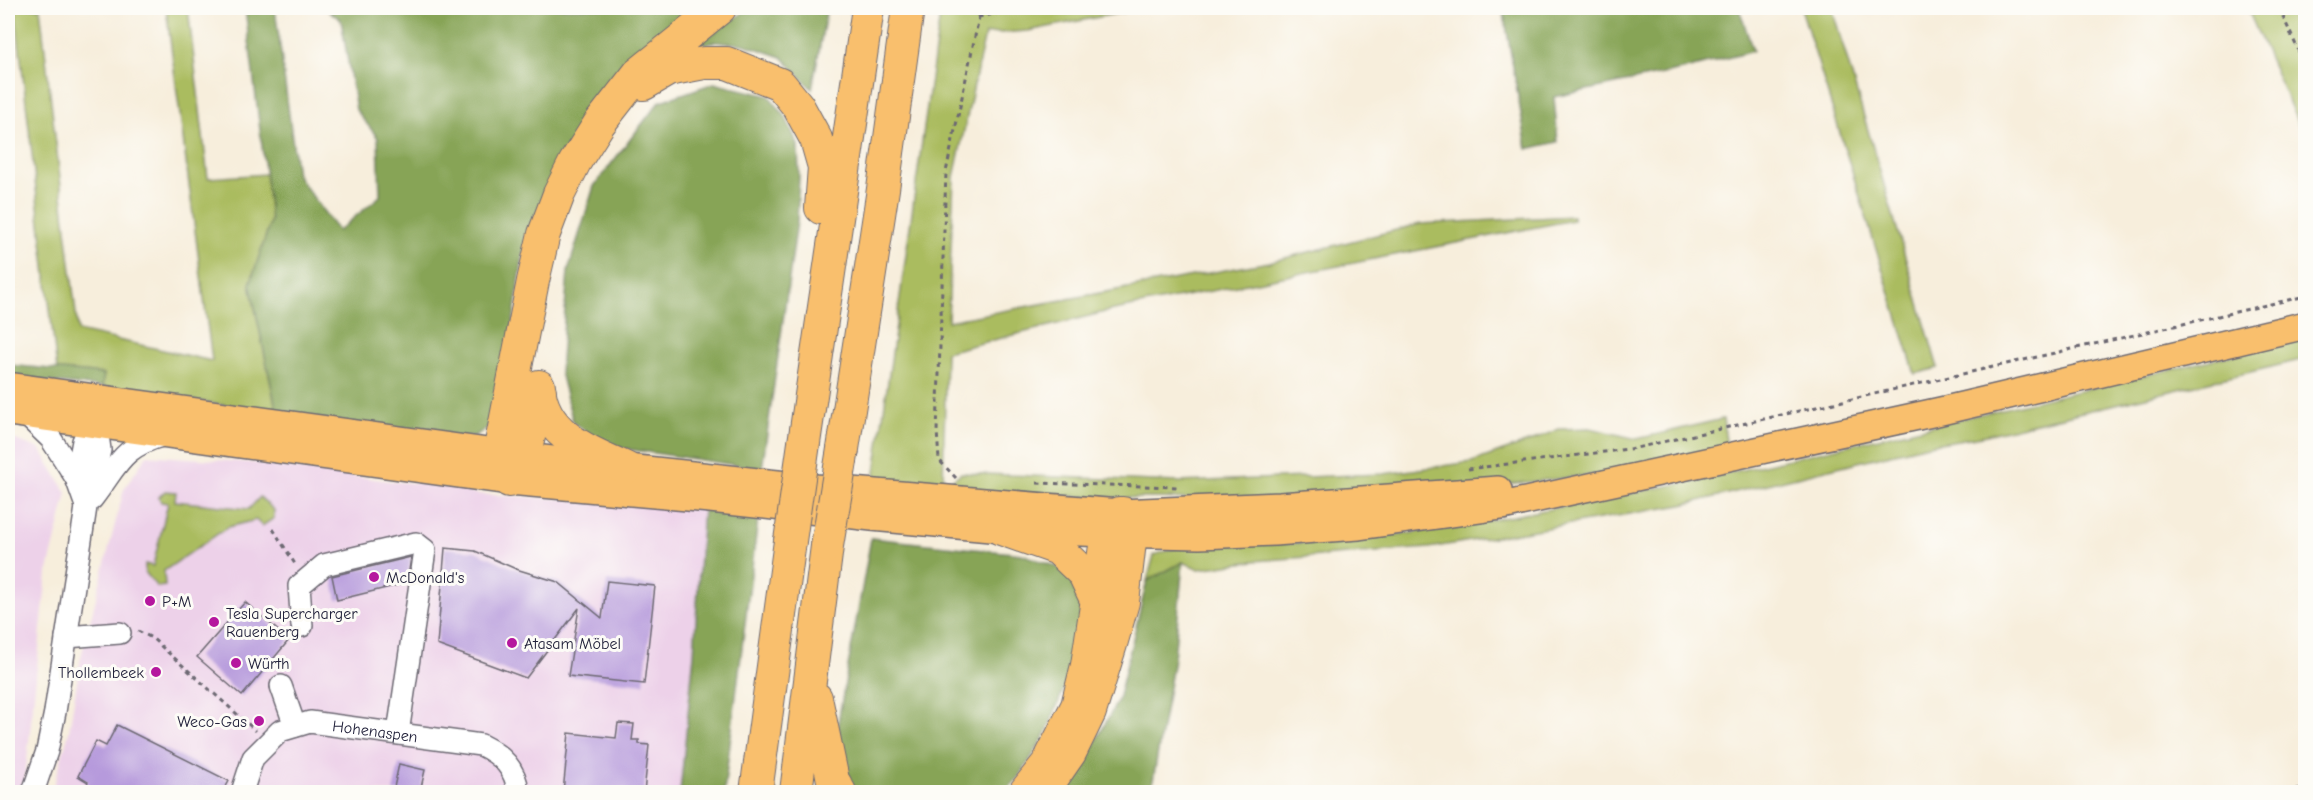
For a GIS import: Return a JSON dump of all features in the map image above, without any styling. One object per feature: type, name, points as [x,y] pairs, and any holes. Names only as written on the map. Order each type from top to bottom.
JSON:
[{"type":"highway","points":[[511,464],[533,280],[544,234],[559,194],[587,143],[638,74],[720,8]]},
{"type":"highway","points":[[756,792],[804,443],[868,8]]},
{"type":"highway","points":[[796,792],[827,546],[883,189],[908,8]]},
{"type":"highway","points":[[620,98],[668,70],[704,63],[727,63],[780,84],[798,106],[816,138],[824,167],[821,197],[823,321]]},
{"type":"highway","points":[[533,280],[540,391],[547,416],[559,430],[582,448],[626,468]]},
{"type":"highway","points":[[511,464],[540,391]]},
{"type":"highway","points":[[1025,792],[1048,764],[1077,706],[1098,604],[1119,526]]},
{"type":"highway","points":[[1043,792],[1070,753],[1090,712],[1123,602],[1119,526]]},
{"type":"highway","points":[[1001,529],[1058,549],[1084,574],[1098,604]]},
{"type":"highway","points":[[811,677],[833,780],[840,792]]},
{"type":"main road","points":[[8,386],[105,399],[511,464],[1001,529],[1119,526],[1210,534],[1359,526],[1502,506],[1941,411],[2306,325]]},
{"type":"main road","points":[[17,413],[169,434],[511,464],[626,468],[816,488],[1079,509],[1119,526]]},
{"type":"street","points":[[33,792],[47,750],[86,507],[100,450],[98,435],[77,396]]},
{"type":"street","points":[[76,478],[84,441],[105,399]]},
{"type":"street","points":[[17,413],[51,439],[76,478],[86,507]]},
{"type":"street","points":[[86,507],[127,451],[145,440],[169,434]]},
{"type":"street","points":[[302,626],[299,586],[324,566],[416,543],[425,550],[398,733]]},
{"type":"street","points":[[66,637],[126,630]]},
{"type":"street","points":[[281,686],[295,726]]},
{"type":"street","name":"Hohenaspen","points":[[242,792],[253,758],[280,731],[309,722],[473,743],[499,755],[511,767],[518,792]]},
{"type":"path","points":[[967,480],[955,478],[939,460],[937,431],[946,172],[981,8]]},
{"type":"path","points":[[978,17],[1029,8]]},
{"type":"path","points":[[2279,8],[2306,67]]},
{"type":"path","points":[[1460,470],[1636,448],[2306,296]]},
{"type":"path","points":[[1033,483],[1191,486]]},
{"type":"path","points":[[273,529],[306,581]]},
{"type":"path","points":[[126,630],[152,638],[269,743]]},
{"type":"path","points":[[2270,792],[2306,789]]},
{"type":"shaded area","points":[[8,437],[40,449],[67,493],[47,574],[25,778],[19,792],[8,792]]},
{"type":"shaded area","points":[[147,455],[256,463],[397,482],[435,484],[477,494],[703,507],[694,654],[680,792],[52,792],[69,732],[81,657],[124,489]]},
{"type":"green space","points":[[15,8],[40,8],[78,331],[212,361],[166,8],[188,8],[208,178],[266,174],[271,220],[250,284],[277,413],[102,387],[104,374],[57,370]]},
{"type":"green space","points":[[245,8],[275,8],[297,175],[338,231],[380,196],[378,138],[356,110],[341,20],[325,8],[696,8],[582,122],[526,235],[505,376],[497,413],[487,428],[475,436],[453,439],[277,413],[250,284],[271,220]]},
{"type":"green space","points":[[750,8],[827,8],[812,89],[782,57],[743,44],[713,42],[694,46]]},
{"type":"green space","points":[[941,8],[1145,8],[1028,31],[985,34],[954,177],[948,321],[1269,262],[1420,224],[1573,216],[1573,220],[1109,311],[946,352],[943,487],[961,473],[1178,482],[1383,474],[1472,462],[1559,429],[1590,428],[1637,439],[1723,419],[1727,448],[1603,474],[1518,483],[1266,500],[1082,497],[965,491],[874,480]]},
{"type":"green space","points":[[1503,8],[1739,8],[1753,51],[1682,70],[1554,97],[1558,142],[1527,149]]},
{"type":"green space","points":[[1801,8],[1832,8],[1938,368],[1915,374]]},
{"type":"green space","points":[[2247,8],[2288,8],[2305,45],[2305,139]]},
{"type":"green space","points":[[714,83],[769,96],[785,116],[798,145],[797,222],[762,469],[606,446],[573,422],[560,372],[568,271],[594,186],[659,102]]},
{"type":"green space","points":[[2305,338],[2305,359],[1982,436],[1928,445],[1682,505],[1429,548],[1254,561],[1199,569],[1183,562],[1147,581],[1154,555],[1181,546],[1304,543],[1411,533],[1508,517],[1699,480]]},
{"type":"green space","points":[[8,365],[104,374],[102,387],[8,378]]},
{"type":"green space","points":[[165,491],[176,492],[175,501],[249,509],[260,497],[274,510],[274,518],[262,526],[256,520],[228,527],[164,571],[165,586],[157,587],[145,572],[145,564],[153,566],[168,503],[161,502],[159,497]]},
{"type":"green space","points":[[703,507],[758,519],[724,792],[680,792],[694,654]]},
{"type":"green space","points":[[871,538],[1022,554],[1068,571],[1082,600],[1078,653],[1046,734],[1019,777],[1005,792],[855,792],[841,756],[838,722]]},
{"type":"green space","points":[[1183,562],[1174,659],[1151,792],[1068,792],[1118,700],[1147,581]]},
{"type":"building","points":[[445,548],[475,551],[516,569],[558,582],[602,618],[607,581],[655,586],[644,684],[568,676],[579,608],[526,678],[437,645]]},
{"type":"building","name":"McDonald's","points":[[411,557],[407,583],[337,600],[332,576]]},
{"type":"building","points":[[245,602],[289,640],[242,696],[197,657]]},
{"type":"building","points":[[618,723],[634,724],[632,740],[639,740],[639,744],[649,745],[644,792],[563,792],[569,733],[616,738]]},
{"type":"building","points":[[117,725],[229,781],[223,792],[83,792],[88,782],[78,776],[96,741],[106,746]]},
{"type":"building","points":[[399,764],[425,770],[420,792],[393,792]]},
{"type":"place","name":"McDonald's","points":[[374,577]]},
{"type":"place","name":"P+M","points":[[150,601]]},
{"type":"place","name":"Tesla Supercharger Rauenberg","points":[[214,622]]},
{"type":"place","name":"Atasam Möbel","points":[[512,643]]},
{"type":"place","name":"Würth","points":[[236,663]]},
{"type":"place","name":"Thollembeek","points":[[156,672]]},
{"type":"place","name":"Weco-Gas","points":[[259,721]]}]
